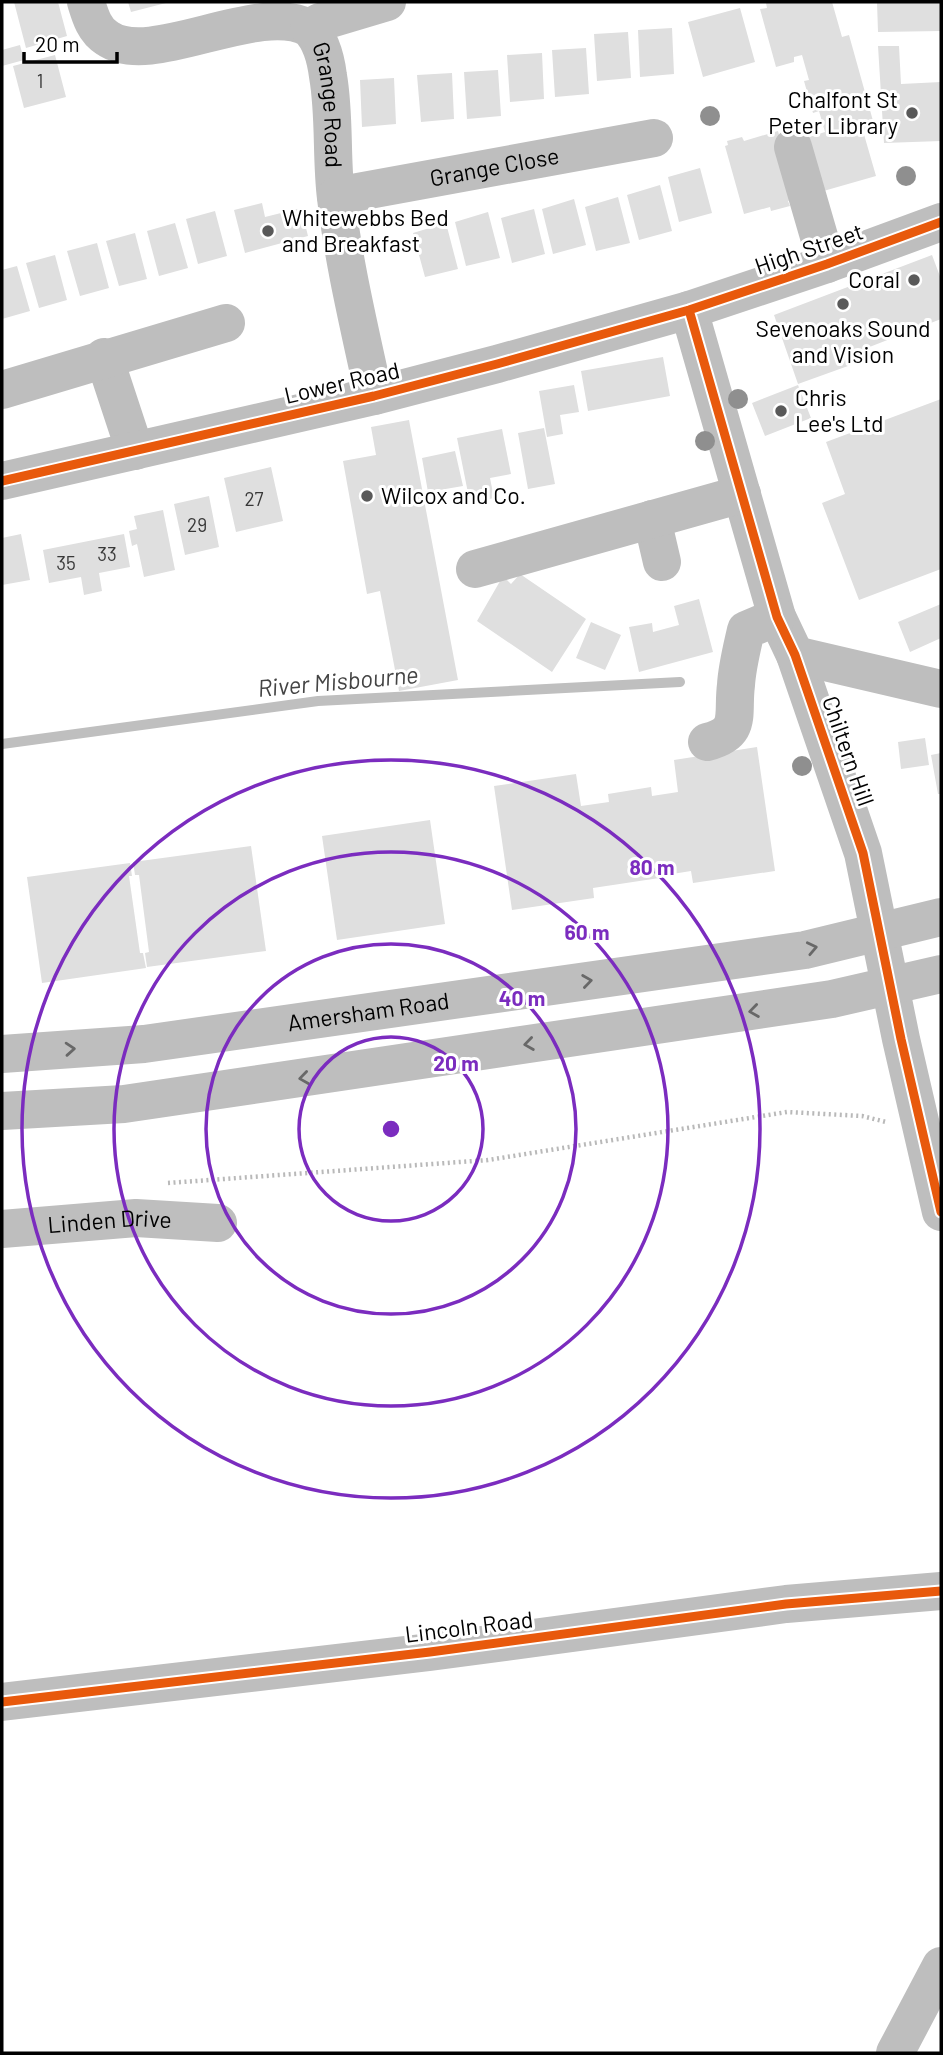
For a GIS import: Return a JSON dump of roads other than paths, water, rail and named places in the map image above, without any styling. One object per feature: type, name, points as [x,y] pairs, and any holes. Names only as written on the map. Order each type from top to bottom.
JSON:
[{"type":"main road","name":"Grange Road","points":[[86,2],[94,25],[108,39],[127,43],[149,42],[257,11],[287,14],[309,28],[323,52],[329,79],[336,196],[356,316],[374,396]]},
{"type":"main road","points":[[309,28],[320,22],[387,2]]},
{"type":"main road","name":"Grange Close","points":[[336,196],[654,138]]},
{"type":"main road","points":[[793,148],[827,264]]},
{"type":"main road","name":"High Street","points":[[689,310],[941,222]]},
{"type":"main road","name":"Lower Road","points":[[2,481],[374,396],[689,310]]},
{"type":"main road","name":"Chiltern Hill","points":[[689,310],[777,617],[795,654],[863,853],[901,1039],[941,1213]]},
{"type":"main road","points":[[2,390],[226,323]]},
{"type":"main road","points":[[104,358],[135,451]]},
{"type":"main road","points":[[475,569],[743,494]]},
{"type":"main road","points":[[652,519],[662,562]]},
{"type":"main road","points":[[707,742],[722,738],[733,727],[735,687],[746,630],[777,617]]},
{"type":"main road","points":[[795,654],[941,689]]},
{"type":"main road","name":"Amersham Road","points":[[2,1054],[144,1044],[805,950],[941,917]]},
{"type":"main road","points":[[2,1111],[124,1104],[831,999],[941,974]]},
{"type":"main road","name":"Linden Drive","points":[[2,1229],[136,1218],[218,1223]]},
{"type":"main road","name":"Lincoln Road","points":[[2,1702],[417,1654],[786,1604],[941,1591]]},
{"type":"main road","points":[[895,2053],[941,1966]]},
{"type":"waterway","name":"River Misbourne","points":[[2,744],[318,701],[680,682]]},
{"type":"place","name":"Chalfont St Peter Library","points":[[912,113]]},
{"type":"place","name":"Whitewebbs Bed and Breakfast","points":[[268,231]]},
{"type":"place","name":"Coral","points":[[914,280]]},
{"type":"place","name":"Sevenoaks Sound and Vision","points":[[843,304]]},
{"type":"place","name":"Chris Lee's Ltd","points":[[781,411]]},
{"type":"place","name":"Wilcox and Co.","points":[[367,496]]}]
